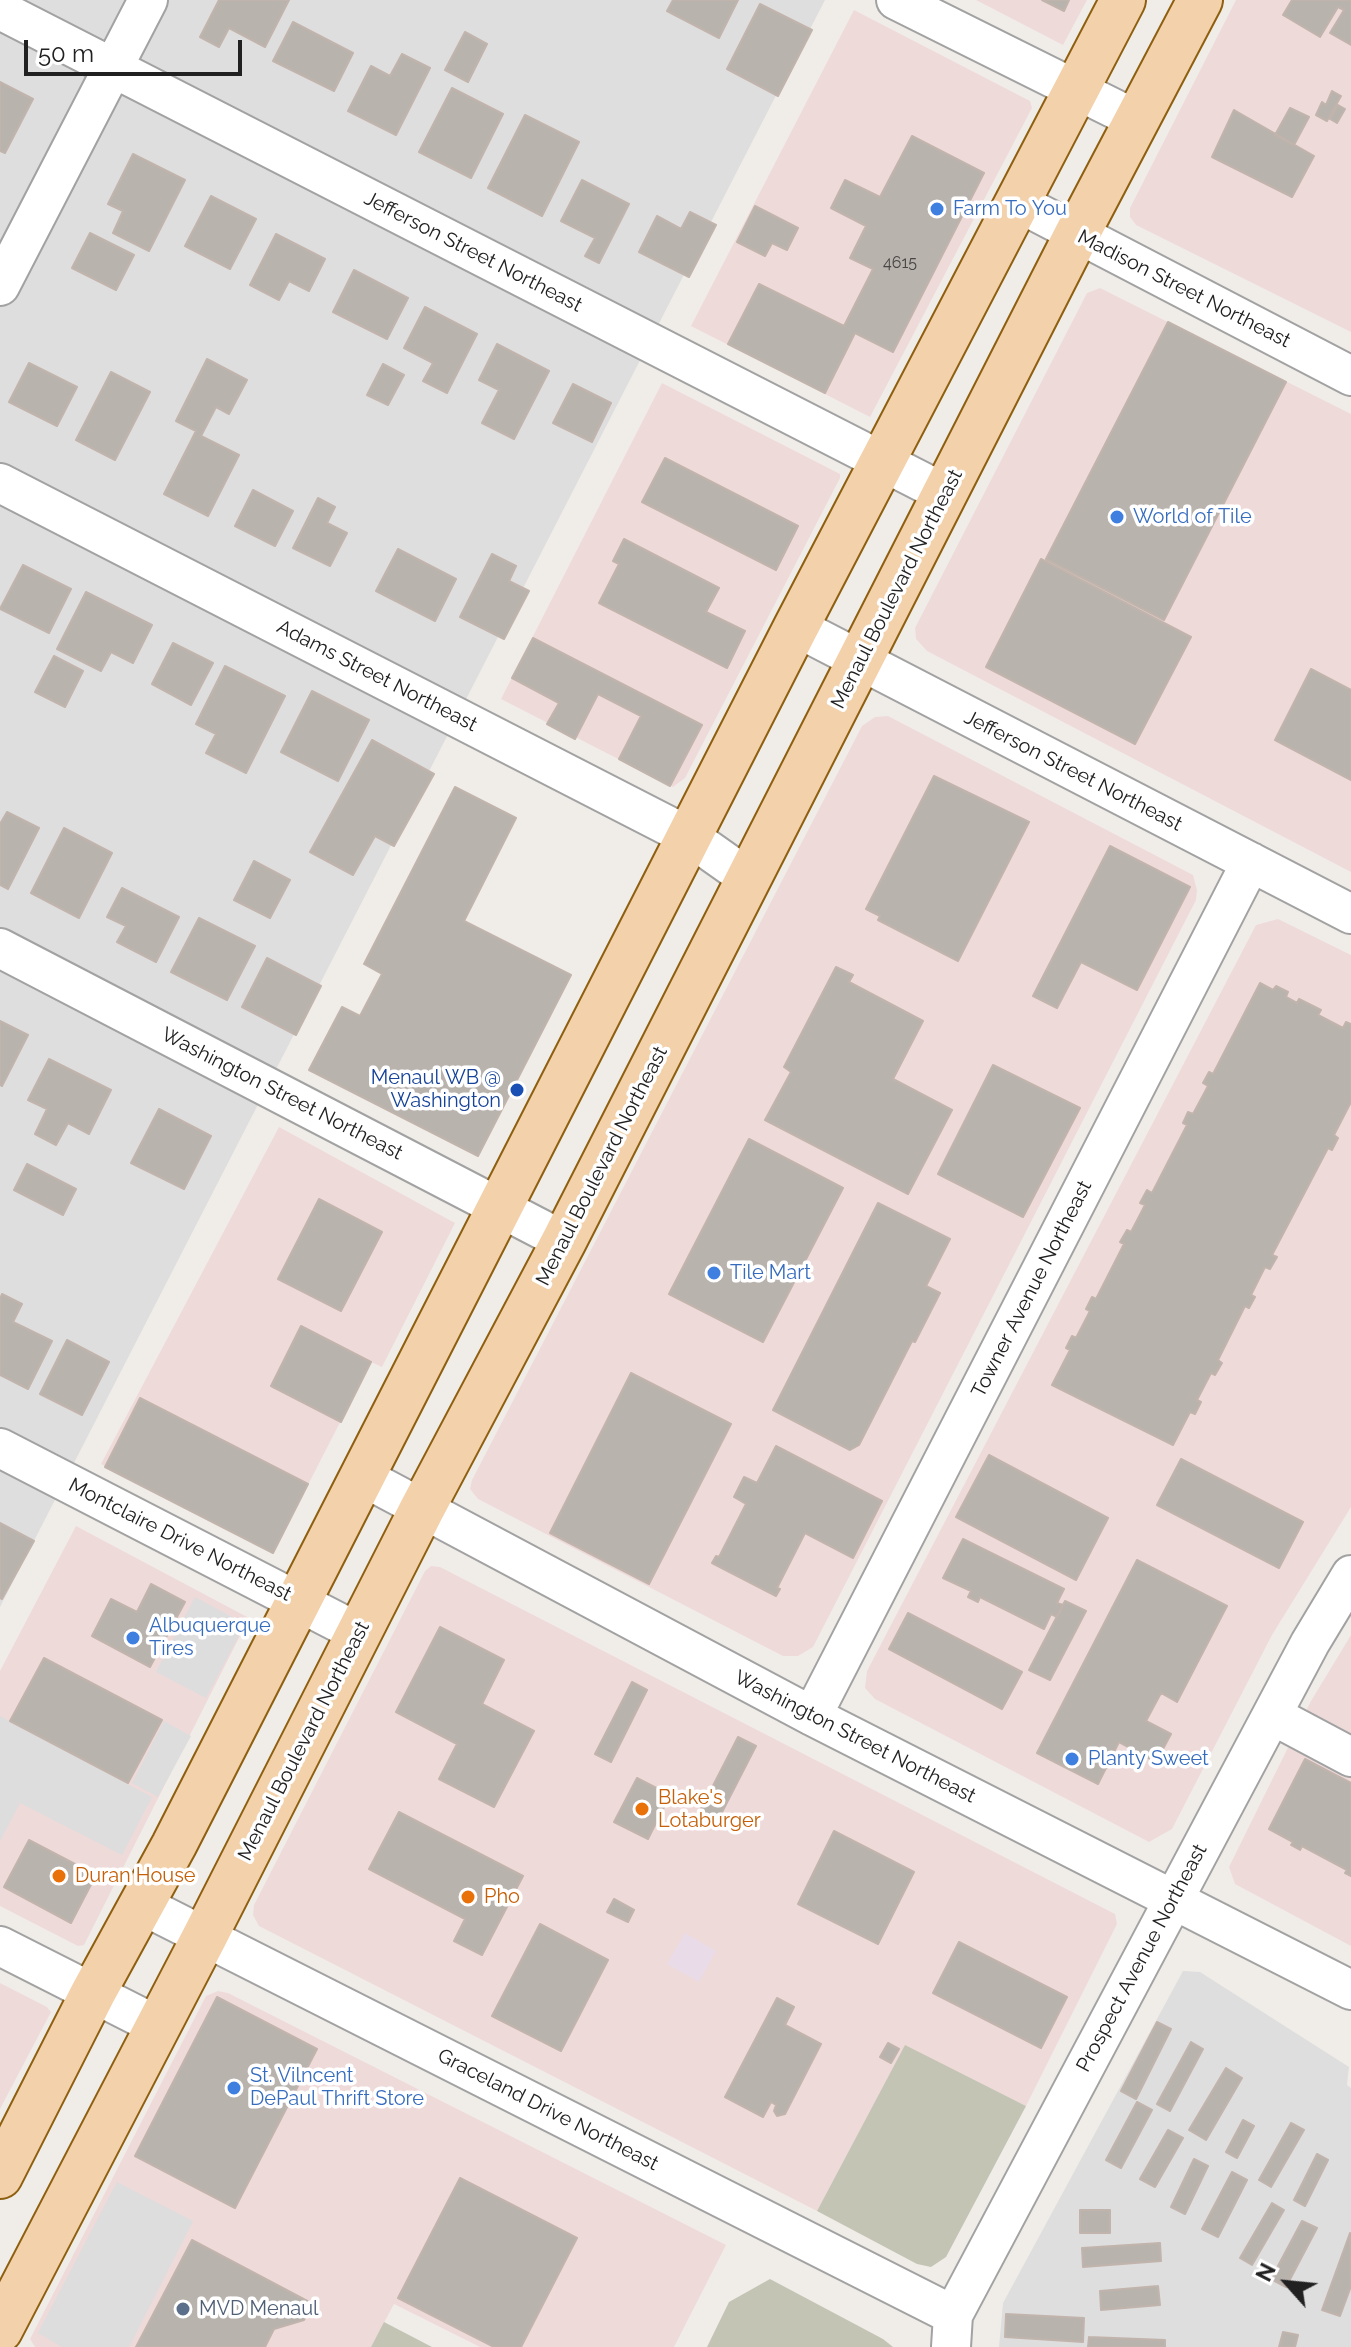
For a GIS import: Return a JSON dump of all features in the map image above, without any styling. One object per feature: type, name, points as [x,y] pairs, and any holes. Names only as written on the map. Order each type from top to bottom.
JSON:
[{"type":"main road","points":[[0,2176],[299,1602],[796,627],[885,462],[1123,0]]},
{"type":"main road","name":"Menaul Boulevard Northeast","points":[[0,2330],[422,1509],[564,1241],[1077,234],[1200,0]]},
{"type":"street","points":[[0,286],[148,0]]},
{"type":"street","points":[[896,0],[1137,120]]},
{"type":"street","name":"Jefferson Street Northeast","points":[[0,10],[946,494]]},
{"type":"street","name":"Madison Street Northeast","points":[[1017,202],[1351,376]]},
{"type":"street","name":"Adams Street Northeast","points":[[0,483],[690,837],[748,878]]},
{"type":"street","name":"Jefferson Street Northeast","points":[[796,627],[1351,914]]},
{"type":"street","name":"Towner Avenue Northeast","points":[[812,1716],[1251,862]]},
{"type":"street","name":"Washington Street Northeast","points":[[0,948],[564,1241]]},
{"type":"street","name":"Montclaire Drive Northeast","points":[[0,1448],[359,1633]]},
{"type":"street","name":"Washington Street Northeast","points":[[363,1477],[812,1716],[1351,1990]]},
{"type":"street","name":"Prospect Avenue Northeast","points":[[952,2331],[1173,1899],[1310,1643],[1351,1575]]},
{"type":"street","points":[[1272,1715],[1351,1757]]},
{"type":"street","name":"Graceland Drive Northeast","points":[[142,1905],[952,2331]]},
{"type":"street","points":[[0,1946],[158,2026]]},
{"type":"shaded area","points":[[0,0],[825,0],[0,1607]]},
{"type":"shaded area","points":[[976,0],[1087,0],[1063,45]]},
{"type":"shaded area","points":[[1236,0],[1351,0],[1351,332],[1136,225],[1130,217],[1130,208]]},
{"type":"shaded area","points":[[854,10],[1030,101],[1032,108],[870,417],[691,326]]},
{"type":"shaded area","points":[[1100,288],[1351,414],[1351,872],[927,651],[916,639],[915,628],[1087,293]]},
{"type":"shaded area","points":[[662,383],[840,474],[685,778],[673,787],[501,699]]},
{"type":"shaded area","points":[[888,716],[1193,875],[1196,900],[813,1647],[798,1656],[783,1656],[478,1499],[470,1489],[862,726],[875,717]]},
{"type":"shaded area","points":[[1278,919],[1351,955],[1351,1507],[1272,1635],[1172,1829],[1149,1842],[875,1699],[865,1688],[867,1671],[1256,925]]},
{"type":"shaded area","points":[[279,1127],[455,1223],[382,1367],[371,1362],[273,1553],[101,1464]]},
{"type":"shaded area","points":[[76,1526],[249,1618],[84,1945],[78,1946],[0,1906],[0,1671]]},
{"type":"shaded area","points":[[431,1566],[440,1567],[1115,1914],[1117,1924],[1026,2106],[905,2046],[817,2211],[259,1926],[253,1915],[254,1905],[425,1571]]},
{"type":"shaded area","points":[[195,1597],[245,1624],[206,1698],[156,1672]]},
{"type":"shaded area","points":[[1351,1635],[1351,1946],[1235,1884],[1229,1867],[1311,1701]]},
{"type":"shaded area","points":[[0,1716],[152,1797],[122,1855],[20,1803],[0,1841]]},
{"type":"shaded area","points":[[164,1721],[191,1736],[158,1797],[132,1783]]},
{"type":"shaded area","points":[[685,1933],[716,1951],[699,1982],[667,1964]]},
{"type":"shaded area","points":[[1183,1971],[1200,1972],[1349,2067],[1351,2347],[999,2347],[1003,2303]]},
{"type":"shaded area","points":[[0,1983],[51,2012],[0,2109]]},
{"type":"shaded area","points":[[218,1991],[228,1993],[726,2245],[674,2347],[480,2347],[394,2304],[371,2347],[35,2347],[30,2339],[206,1996]]},
{"type":"shaded area","points":[[905,2045],[1026,2106],[946,2257],[931,2267],[917,2264],[817,2211]]},
{"type":"shaded area","points":[[117,2182],[193,2221],[129,2347],[62,2347],[38,2333]]},
{"type":"shaded area","points":[[770,2279],[893,2347],[707,2347],[729,2302]]},
{"type":"shaded area","points":[[384,2322],[432,2347],[371,2347]]},
{"type":"building","points":[[219,0],[289,0],[265,47],[229,28],[219,47],[200,37]]},
{"type":"building","points":[[673,0],[738,0],[719,38],[667,11]]},
{"type":"building","points":[[1042,0],[1069,0],[1064,11]]},
{"type":"building","points":[[1292,0],[1351,0],[1351,45],[1330,33],[1344,10],[1338,7],[1320,37],[1283,15]]},
{"type":"building","points":[[760,4],[812,30],[778,96],[727,69]]},
{"type":"building","points":[[293,22],[353,53],[334,91],[273,61]]},
{"type":"building","points":[[465,32],[487,44],[468,82],[445,70]]},
{"type":"building","points":[[402,54],[430,68],[396,135],[348,111],[371,66],[390,76]]},
{"type":"building","points":[[0,82],[33,99],[5,153],[0,151]]},
{"type":"building","points":[[452,88],[503,114],[471,178],[419,152]]},
{"type":"building","points":[[1332,91],[1341,96],[1327,121],[1316,115],[1322,102],[1326,105]]},
{"type":"building","points":[[1338,105],[1345,109],[1337,123],[1330,119]]},
{"type":"building","points":[[1290,108],[1309,117],[1294,145],[1275,135]]},
{"type":"building","points":[[1234,110],[1314,156],[1292,197],[1212,157]]},
{"type":"building","points":[[525,115],[579,142],[542,216],[488,188]]},
{"type":"building","points":[[912,136],[984,173],[893,352],[855,333],[825,393],[728,344],[759,284],[844,326],[873,269],[850,258],[866,226],[831,208],[845,180],[880,197]]},
{"type":"building","points":[[133,154],[185,180],[149,251],[113,233],[123,211],[108,204]]},
{"type":"building","points":[[582,180],[629,204],[599,263],[585,256],[595,238],[561,221]]},
{"type":"building","points":[[211,196],[256,219],[230,269],[185,246]]},
{"type":"building","points":[[755,206],[798,228],[787,250],[772,243],[765,256],[737,242]]},
{"type":"building","points":[[690,212],[716,225],[689,277],[639,252],[657,216],[681,229]]},
{"type":"building","points":[[90,233],[134,255],[116,290],[72,268]]},
{"type":"building","points":[[276,234],[325,259],[309,291],[289,281],[279,300],[250,285]]},
{"type":"building","points":[[354,270],[408,298],[387,339],[333,312]]},
{"type":"building","points":[[425,307],[477,334],[447,393],[423,381],[433,363],[404,348]]},
{"type":"building","points":[[1168,322],[1286,382],[1164,620],[1046,559]]},
{"type":"building","points":[[497,344],[549,371],[514,439],[482,423],[499,390],[479,380]]},
{"type":"building","points":[[207,359],[247,380],[229,414],[216,407],[201,436],[239,455],[208,516],[164,494],[196,431],[176,421]]},
{"type":"building","points":[[29,363],[77,387],[57,426],[9,402]]},
{"type":"building","points":[[383,364],[404,375],[388,405],[367,395]]},
{"type":"building","points":[[111,372],[150,392],[115,460],[76,440]]},
{"type":"building","points":[[573,384],[611,403],[592,442],[553,423]]},
{"type":"building","points":[[665,458],[798,526],[776,570],[642,502]]},
{"type":"building","points":[[253,490],[293,511],[275,546],[235,526]]},
{"type":"building","points":[[318,498],[335,507],[327,523],[347,533],[330,566],[293,548]]},
{"type":"building","points":[[624,539],[719,588],[706,612],[745,631],[727,668],[599,603],[619,564],[613,561]]},
{"type":"building","points":[[398,549],[456,579],[435,621],[376,591]]},
{"type":"building","points":[[492,554],[516,566],[509,581],[529,591],[504,639],[460,617]]},
{"type":"building","points":[[1041,559],[1191,637],[1135,744],[986,667]]},
{"type":"building","points":[[23,565],[71,589],[49,633],[0,609]]},
{"type":"building","points":[[86,592],[152,625],[133,663],[111,652],[101,671],[57,649]]},
{"type":"building","points":[[533,638],[702,725],[670,786],[619,759],[641,716],[598,694],[575,739],[547,724],[559,703],[512,678]]},
{"type":"building","points":[[173,643],[213,663],[191,705],[152,684]]},
{"type":"building","points":[[54,656],[83,671],[65,707],[35,692]]},
{"type":"building","points":[[225,666],[285,696],[246,773],[206,753],[216,734],[196,724]]},
{"type":"building","points":[[1311,669],[1351,690],[1351,780],[1275,740]]},
{"type":"building","points":[[312,691],[369,720],[338,781],[281,752]]},
{"type":"building","points":[[372,740],[434,774],[394,846],[375,836],[353,875],[310,852]]},
{"type":"building","points":[[934,776],[1029,822],[958,961],[878,920],[880,916],[866,909]]},
{"type":"building","points":[[455,787],[516,818],[464,921],[571,975],[478,1156],[309,1070],[342,1007],[360,1016],[382,974],[364,964]]},
{"type":"building","points":[[7,812],[39,828],[8,889],[0,885],[0,824]]},
{"type":"building","points":[[64,828],[112,853],[79,918],[31,893]]},
{"type":"building","points":[[1110,846],[1190,887],[1137,990],[1081,962],[1057,1008],[1033,996]]},
{"type":"building","points":[[254,861],[290,880],[270,918],[234,900]]},
{"type":"building","points":[[122,888],[179,917],[156,962],[117,942],[126,926],[107,917]]},
{"type":"building","points":[[199,918],[255,946],[227,1000],[171,972]]},
{"type":"building","points":[[267,958],[321,986],[296,1035],[242,1007]]},
{"type":"building","points":[[836,967],[853,975],[849,982],[923,1021],[893,1079],[952,1110],[908,1194],[765,1120],[791,1072],[784,1067]]},
{"type":"building","points":[[1260,983],[1273,990],[1276,986],[1288,992],[1286,997],[1297,1003],[1299,999],[1321,1010],[1318,1015],[1343,1028],[1346,1022],[1351,1024],[1351,1102],[1334,1135],[1338,1138],[1332,1150],[1328,1148],[1272,1255],[1277,1257],[1270,1269],[1265,1267],[1251,1295],[1255,1297],[1249,1308],[1245,1306],[1218,1360],[1222,1363],[1215,1375],[1211,1373],[1197,1400],[1201,1402],[1195,1414],[1190,1412],[1173,1445],[1052,1385],[1070,1350],[1066,1348],[1072,1336],[1076,1338],[1090,1311],[1086,1309],[1092,1297],[1096,1299],[1124,1244],[1120,1242],[1127,1230],[1131,1232],[1145,1205],[1140,1203],[1147,1190],[1152,1193],[1187,1125],[1183,1123],[1188,1112],[1193,1114],[1208,1086],[1203,1083],[1209,1072],[1213,1074]]},
{"type":"building","points":[[0,1021],[28,1035],[2,1086],[0,1085]]},
{"type":"building","points":[[49,1059],[111,1090],[89,1134],[68,1123],[56,1145],[35,1134],[47,1109],[28,1100]]},
{"type":"building","points":[[993,1065],[1080,1108],[1023,1217],[938,1174]]},
{"type":"building","points":[[159,1109],[211,1136],[184,1189],[131,1163]]},
{"type":"building","points":[[749,1139],[843,1188],[763,1342],[669,1294]]},
{"type":"building","points":[[27,1164],[76,1189],[63,1215],[14,1190]]},
{"type":"building","points":[[319,1199],[382,1232],[341,1311],[278,1279]]},
{"type":"building","points":[[878,1203],[950,1239],[926,1286],[940,1293],[859,1445],[850,1450],[773,1410]]},
{"type":"building","points":[[2,1294],[22,1304],[13,1322],[52,1341],[28,1389],[0,1375]]},
{"type":"building","points":[[301,1326],[371,1362],[341,1422],[271,1386]]},
{"type":"building","points":[[67,1340],[109,1362],[82,1415],[40,1394]]},
{"type":"building","points":[[631,1373],[731,1424],[649,1584],[550,1533]]},
{"type":"building","points":[[140,1398],[308,1484],[273,1553],[105,1467]]},
{"type":"building","points":[[776,1446],[882,1501],[853,1558],[805,1533],[777,1588],[780,1589],[776,1596],[712,1563],[716,1556],[719,1557],[746,1504],[734,1497],[744,1477],[757,1483]]},
{"type":"building","points":[[989,1455],[1108,1518],[1076,1580],[956,1517]]},
{"type":"building","points":[[1181,1459],[1303,1522],[1279,1568],[1157,1505]]},
{"type":"building","points":[[0,1523],[34,1541],[2,1599],[0,1598]]},
{"type":"building","points":[[963,1539],[1064,1589],[1057,1603],[1063,1605],[1057,1617],[1051,1614],[1044,1629],[980,1597],[978,1602],[968,1597],[971,1591],[943,1578]]},
{"type":"building","points":[[1137,1560],[1227,1606],[1177,1702],[1161,1693],[1146,1721],[1171,1734],[1156,1762],[1119,1742],[1098,1784],[1037,1753]]},
{"type":"building","points":[[151,1584],[185,1602],[150,1667],[92,1636],[111,1599],[137,1612]]},
{"type":"building","points":[[1065,1601],[1086,1611],[1050,1680],[1029,1670]]},
{"type":"building","points":[[908,1613],[1022,1672],[1002,1709],[889,1649]]},
{"type":"building","points":[[440,1627],[504,1660],[482,1704],[534,1731],[494,1807],[439,1779],[457,1744],[396,1712]]},
{"type":"building","points":[[44,1658],[162,1720],[128,1783],[10,1721]]},
{"type":"building","points":[[632,1682],[647,1690],[611,1762],[595,1754]]},
{"type":"building","points":[[738,1737],[756,1746],[718,1820],[700,1811]]},
{"type":"building","points":[[1305,1759],[1351,1783],[1351,1876],[1345,1873],[1347,1870],[1302,1846],[1300,1850],[1291,1845],[1293,1842],[1269,1829]]},
{"type":"building","name":"Blake's Lotaburger","points":[[637,1778],[670,1795],[648,1839],[614,1822]]},
{"type":"building","name":"Pho","points":[[399,1812],[523,1876],[482,1955],[454,1941],[465,1919],[369,1869]]},
{"type":"building","points":[[834,1831],[914,1872],[878,1944],[798,1904]]},
{"type":"building","points":[[29,1840],[96,1875],[71,1923],[4,1887]]},
{"type":"building","points":[[614,1899],[634,1910],[628,1922],[607,1912]]},
{"type":"building","points":[[540,1924],[608,1960],[561,2051],[492,2016]]},
{"type":"building","points":[[959,1942],[1067,1997],[1041,2048],[933,1993]]},
{"type":"building","points":[[217,1997],[317,2049],[235,2208],[135,2156]]},
{"type":"building","points":[[777,1998],[794,2007],[785,2025],[821,2044],[785,2114],[777,2116],[774,2111],[776,2105],[771,2102],[763,2117],[725,2097]]},
{"type":"building","points":[[1157,2022],[1171,2029],[1136,2099],[1121,2091]]},
{"type":"building","points":[[1191,2042],[1203,2049],[1170,2111],[1157,2104]]},
{"type":"building","points":[[888,2043],[899,2049],[891,2063],[880,2057]]},
{"type":"building","points":[[1226,2068],[1242,2078],[1206,2140],[1189,2130]]},
{"type":"building","points":[[1137,2102],[1152,2110],[1121,2168],[1106,2160]]},
{"type":"building","points":[[1243,2120],[1254,2126],[1237,2158],[1226,2152]]},
{"type":"building","points":[[1291,2123],[1304,2130],[1271,2187],[1259,2180]]},
{"type":"building","points":[[1168,2130],[1183,2138],[1155,2187],[1140,2179]]},
{"type":"building","points":[[1317,2154],[1328,2160],[1305,2206],[1294,2200]]},
{"type":"building","points":[[1194,2159],[1208,2166],[1185,2214],[1171,2207]]},
{"type":"building","points":[[1232,2172],[1247,2180],[1218,2237],[1202,2229]]},
{"type":"building","points":[[460,2178],[577,2238],[521,2347],[494,2347],[398,2298]]},
{"type":"building","points":[[1272,2203],[1284,2210],[1252,2265],[1240,2258]]},
{"type":"building","points":[[1080,2210],[1110,2210],[1110,2233],[1080,2233]]},
{"type":"building","points":[[1302,2221],[1317,2228],[1286,2287],[1271,2279]]},
{"type":"building","points":[[1350,2233],[1351,2286],[1340,2316],[1322,2310]]},
{"type":"building","points":[[192,2240],[313,2304],[304,2320],[274,2329],[265,2347],[136,2347]]},
{"type":"building","points":[[1160,2243],[1161,2261],[1083,2267],[1082,2248]]},
{"type":"building","points":[[1158,2286],[1160,2305],[1101,2310],[1100,2291]]},
{"type":"building","points":[[1006,2314],[1084,2318],[1083,2342],[1005,2337]]},
{"type":"building","points":[[1283,2332],[1298,2335],[1295,2347],[1279,2347]]},
{"type":"building","points":[[1089,2337],[1165,2340],[1165,2347],[1088,2347]]},
{"type":"place","name":"Farm To You","points":[[937,209]]},
{"type":"place","name":"World of Tile","points":[[1117,517]]},
{"type":"place","name":"Menaul WB @ Washington","points":[[517,1090]]},
{"type":"place","name":"Tile Mart","points":[[714,1273]]},
{"type":"place","name":"Albuquerque Tires","points":[[133,1638]]},
{"type":"place","name":"Planty Sweet","points":[[1072,1759]]},
{"type":"place","name":"Blake's Lotaburger","points":[[642,1809]]},
{"type":"place","name":"Duran House","points":[[59,1876]]},
{"type":"place","name":"Pho","points":[[468,1897]]},
{"type":"place","name":"St. Vilncent DePaul Thrift Store","points":[[234,2088]]},
{"type":"place","name":"MVD Menaul","points":[[183,2309]]}]
